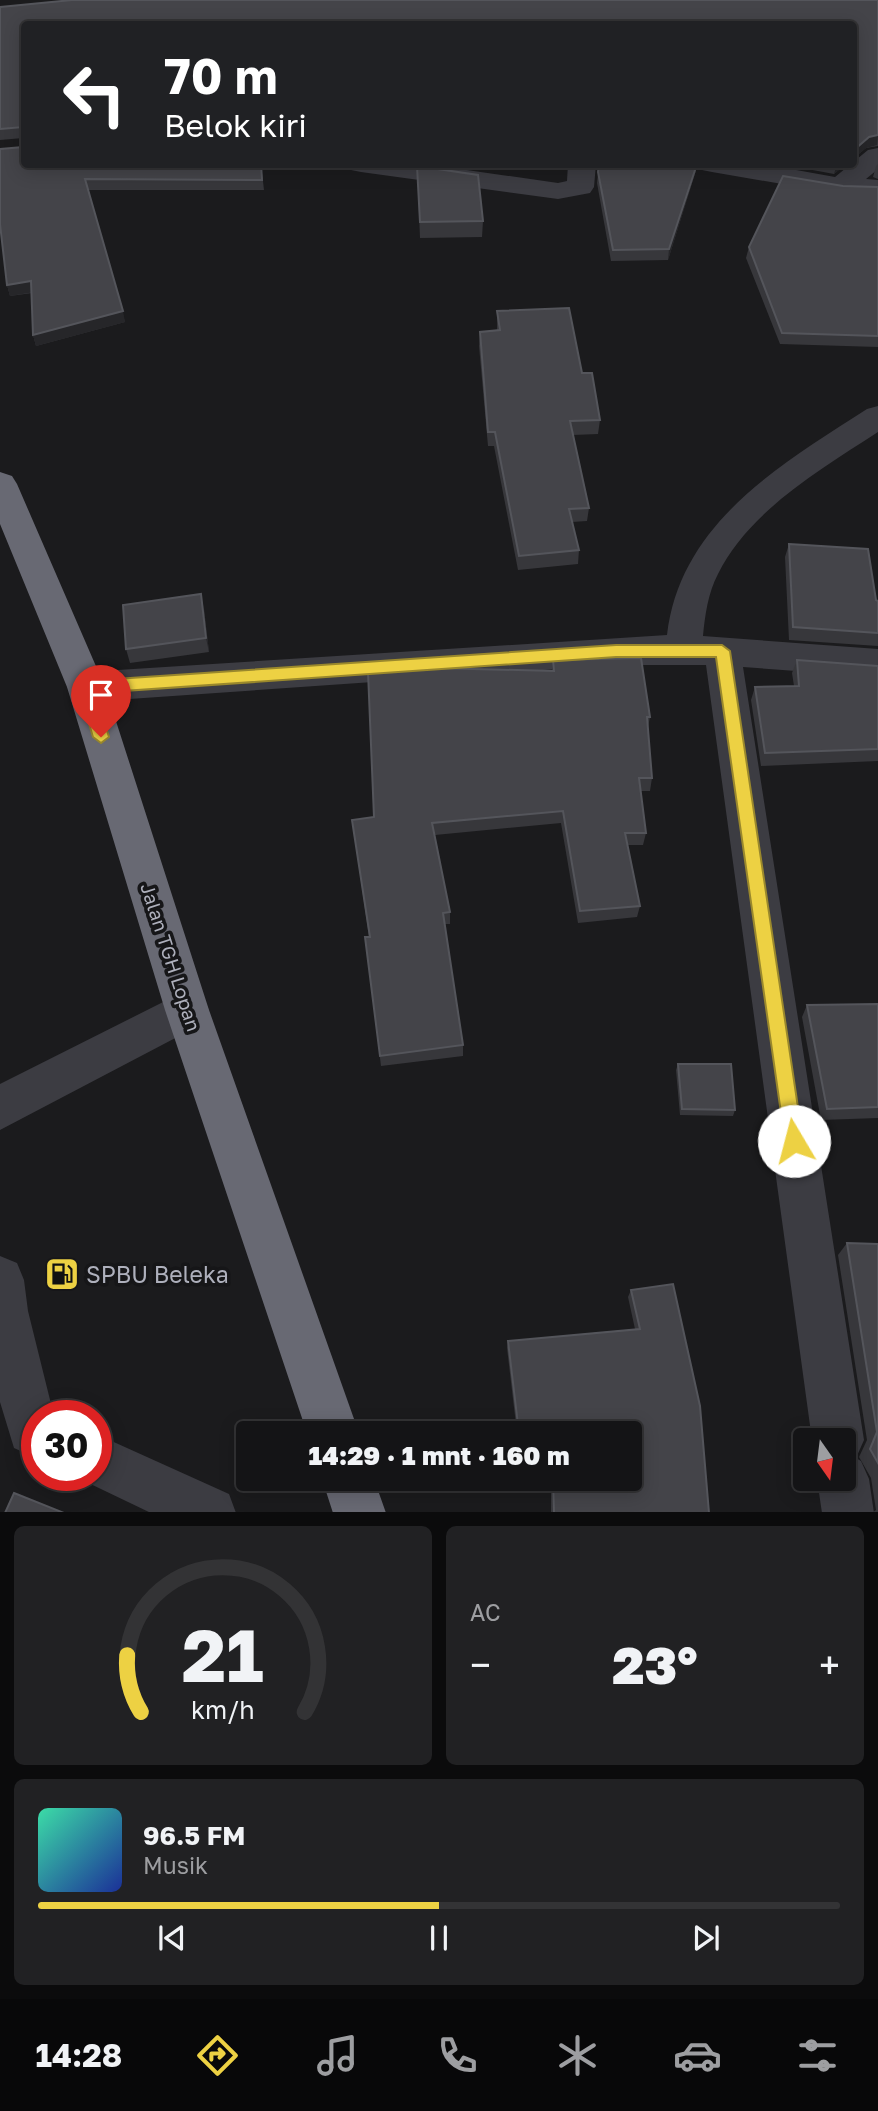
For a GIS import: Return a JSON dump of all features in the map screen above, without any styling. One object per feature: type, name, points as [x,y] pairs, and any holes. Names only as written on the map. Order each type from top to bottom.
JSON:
[{"type":"highway","name":"Jalan TGH Lopan","points":[[0,484],[86,687],[187,1010],[328,1421]]},
{"type":"highway","points":[[352,1491],[360,1512]]},
{"type":"street","points":[[840,186],[878,156]]},
{"type":"street","points":[[390,168],[558,191],[580,187],[582,168]]},
{"type":"street","points":[[735,168],[840,186],[878,188]]},
{"type":"street","points":[[836,1428],[703,650],[688,608],[700,574],[718,545],[740,520],[794,473],[878,417]]},
{"type":"street","points":[[86,687],[602,652],[703,650],[878,663]]},
{"type":"street","points":[[0,1108],[187,1010]]},
{"type":"street","points":[[0,1280],[21,1413]]},
{"type":"street","points":[[112,1468],[207,1512]]},
{"type":"street","points":[[845,1491],[848,1512]]},
{"type":"building","points":[[72,0],[878,0],[878,135],[869,137],[857,147],[857,21],[21,21],[21,127],[0,129],[0,7]]},
{"type":"building","points":[[21,147],[21,168],[261,168],[262,180],[85,179],[123,311],[33,335],[31,281],[7,285],[0,224],[0,149]]},
{"type":"building","points":[[417,168],[478,175],[483,221],[420,222]]},
{"type":"building","points":[[598,168],[696,168],[669,249],[613,250]]},
{"type":"building","points":[[783,176],[843,186],[878,187],[878,336],[782,333],[749,247]]},
{"type":"building","points":[[569,308],[582,373],[592,373],[600,420],[570,421],[589,508],[569,509],[579,550],[519,556],[495,432],[488,432],[480,332],[500,330],[497,311]]},
{"type":"building","points":[[789,544],[868,549],[878,601],[878,633],[793,627]]},
{"type":"building","points":[[201,594],[206,638],[126,649],[123,605]]},
{"type":"building","points":[[641,658],[650,717],[647,717],[652,778],[639,778],[646,833],[625,833],[640,906],[580,911],[563,811],[432,823],[450,912],[443,913],[463,1045],[380,1056],[365,937],[370,937],[352,820],[374,817],[368,672],[433,668],[554,671],[553,660]]},
{"type":"building","points":[[797,660],[878,666],[878,749],[765,753],[755,687],[799,686]]},
{"type":"building","points":[[878,1004],[878,1107],[827,1109],[807,1005]]},
{"type":"building","points":[[678,1064],[731,1064],[735,1110],[682,1109]]},
{"type":"building","points":[[847,1243],[878,1244],[878,1463],[870,1449],[877,1432]]},
{"type":"building","points":[[673,1284],[700,1406],[709,1512],[554,1512],[553,1491],[642,1491],[642,1421],[518,1421],[508,1341],[640,1329],[631,1290]]},
{"type":"building","points":[[14,1493],[62,1512],[5,1512]]},
{"type":"place","name":"SPBU Beleka","points":[[62,1274]]},
{"type":"route","points":[[101,737],[86,687],[616,651],[722,651],[794,1141]]}]
